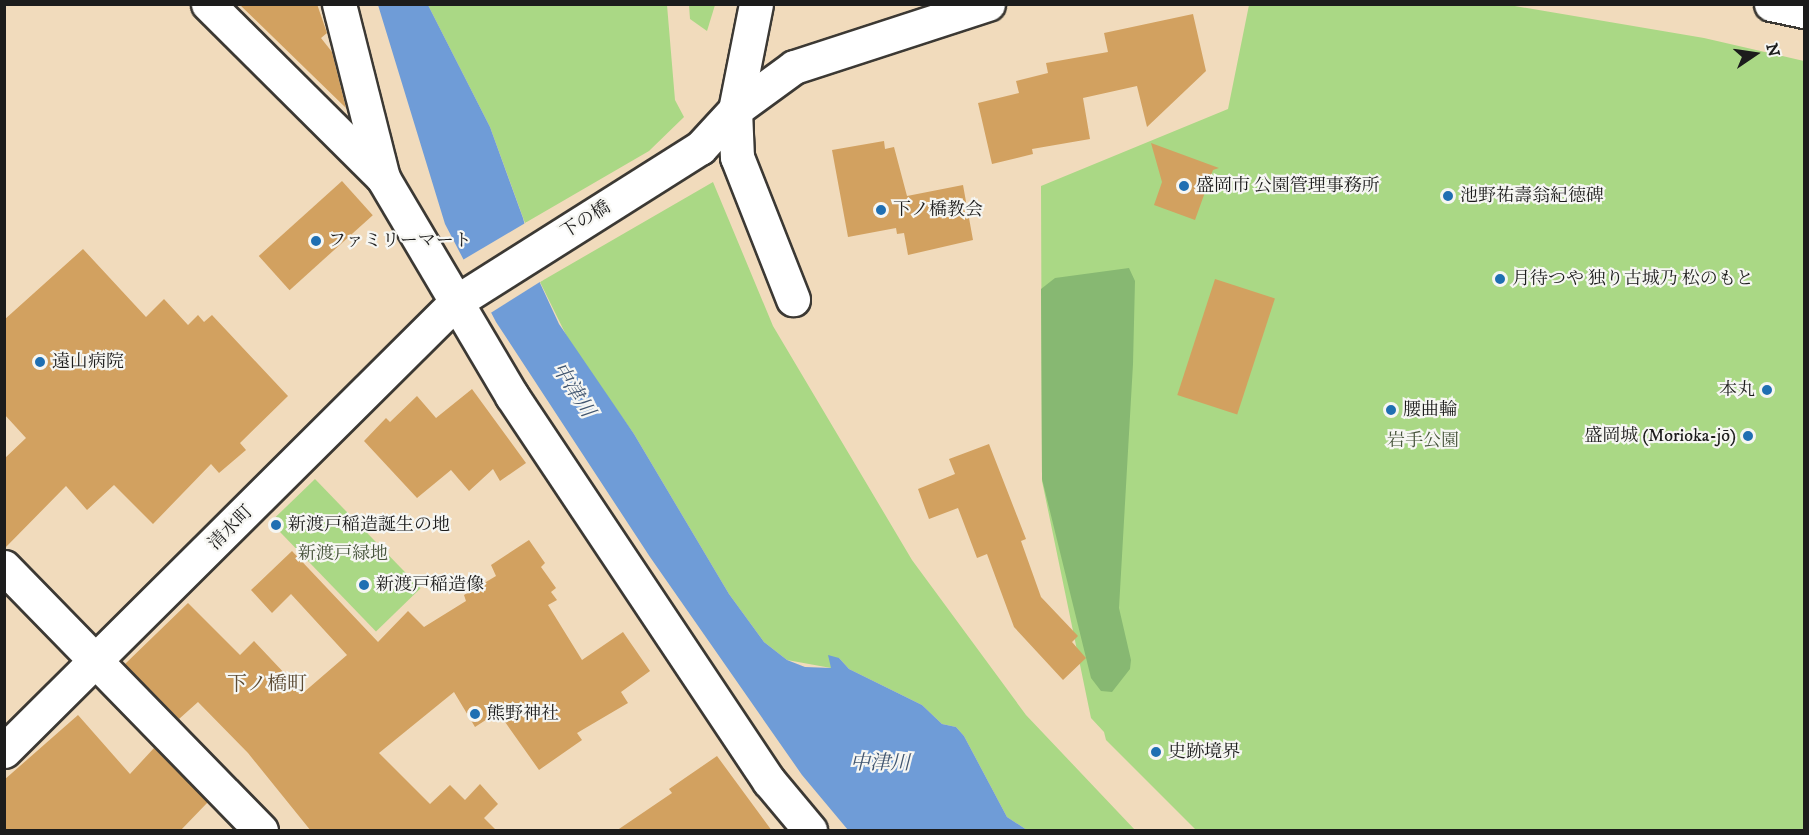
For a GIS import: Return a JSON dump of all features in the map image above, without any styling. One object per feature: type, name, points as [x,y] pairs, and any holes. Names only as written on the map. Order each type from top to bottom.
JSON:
[{"type":"street","points":[[208,4],[383,178],[464,297],[512,396],[769,781],[810,831]]},
{"type":"street","points":[[339,4],[383,178]]},
{"type":"street","points":[[756,4],[735,110],[737,157],[793,299]]},
{"type":"street","name":"下の橋","points":[[464,297],[700,147],[735,110],[794,67],[987,4]]},
{"type":"street","points":[[1772,4],[1804,11]]},
{"type":"street","name":"清水町","points":[[4,751],[98,662],[464,297]]},
{"type":"street","points":[[4,567],[261,831]]},
{"type":"green space","points":[[428,5],[667,5],[675,100],[684,117],[649,151],[525,223],[490,127]]},
{"type":"green space","points":[[689,5],[715,5],[707,31],[690,19]]},
{"type":"green space","name":"岩手公園","points":[[1249,5],[1509,5],[1704,38],[1804,61],[1804,830],[1196,830],[1106,740],[1104,732],[1091,718],[1042,481],[1041,186],[1228,109]]},
{"type":"green space","points":[[713,182],[773,326],[912,560],[1026,715],[1135,830],[1027,830],[1007,817],[964,736],[956,727],[942,724],[922,705],[849,669],[839,658],[831,668],[787,660],[764,642],[729,594],[634,434],[571,345],[540,282]]},
{"type":"green space","points":[[1129,268],[1135,281],[1133,364],[1119,608],[1131,660],[1130,669],[1112,692],[1101,691],[1091,678],[1042,479],[1041,289],[1055,278]]},
{"type":"green space","name":"新渡戸緑地","points":[[315,479],[421,588],[376,631],[270,522]]},
{"type":"water","name":"中津川","points":[[378,5],[428,5],[490,127],[523,218],[540,283],[559,324],[634,434],[729,594],[764,642],[787,660],[805,667],[831,668],[828,655],[839,658],[849,669],[922,705],[942,724],[956,727],[964,736],[1007,817],[1027,830],[848,830],[802,775],[650,557],[496,322],[445,224]]},
{"type":"pier","points":[[527,222],[543,280],[489,314],[461,261]]},
{"type":"building","points":[[239,4],[317,4],[327,33],[321,38],[332,52],[346,108]]},
{"type":"building","points":[[1193,14],[1206,71],[1147,127],[1137,86],[1083,98],[1090,139],[1032,149],[1033,154],[992,164],[978,103],[1019,93],[1016,81],[1048,73],[1046,63],[1108,52],[1104,33]]},
{"type":"building","points":[[884,141],[885,149],[894,147],[907,196],[963,185],[973,240],[908,255],[904,233],[897,234],[896,228],[848,237],[832,150]]},
{"type":"building","name":"盛岡市 公園管理事務所","points":[[1151,143],[1219,168],[1213,170],[1195,220],[1154,205],[1162,182]]},
{"type":"building","points":[[342,181],[373,215],[290,290],[259,256]]},
{"type":"building","points":[[83,249],[146,317],[164,299],[188,325],[198,315],[204,322],[212,315],[288,396],[240,443],[246,450],[219,473],[211,464],[153,524],[114,485],[87,510],[66,486],[4,549],[4,459],[26,438],[4,414],[4,320]]},
{"type":"building","points":[[1215,279],[1275,298],[1237,414],[1177,395]]},
{"type":"building","points":[[472,389],[526,463],[500,481],[493,469],[469,491],[451,470],[417,498],[364,441],[386,418],[390,422],[417,396],[436,418]]},
{"type":"building","points":[[989,444],[1026,539],[1021,541],[1041,597],[1078,636],[1072,642],[1086,658],[1063,680],[1014,627],[987,554],[977,558],[958,508],[929,519],[918,489],[955,474],[949,459]]},
{"type":"building","points":[[529,540],[545,563],[541,567],[556,588],[551,592],[557,600],[548,605],[582,660],[623,632],[650,671],[621,692],[628,703],[577,733],[582,740],[539,770],[498,712],[475,727],[454,692],[379,753],[430,804],[450,785],[465,800],[480,784],[498,804],[484,818],[497,831],[311,831],[248,753],[198,702],[179,719],[125,664],[188,603],[240,655],[254,641],[303,693],[347,655],[291,594],[272,613],[251,590],[292,551],[378,642],[408,611],[424,627],[466,601],[464,595],[496,576],[491,565]]},
{"type":"building","points":[[78,715],[130,774],[154,748],[208,802],[180,831],[4,831],[4,780]]},
{"type":"building","points":[[717,756],[772,831],[616,831],[672,793],[669,789]]},
{"type":"place","name":"盛岡市 公園管理事務所","points":[[1184,186]]},
{"type":"place","name":"池野祐壽翁紀徳碑","points":[[1448,196]]},
{"type":"place","name":"下ノ橋教会","points":[[881,210]]},
{"type":"place","name":"ファミリーマート","points":[[316,241]]},
{"type":"place","name":"月待つや 独り古城乃 松のもと","points":[[1500,279]]},
{"type":"place","name":"遠山病院","points":[[40,362]]},
{"type":"place","name":"本丸","points":[[1767,390]]},
{"type":"place","name":"腰曲輪","points":[[1391,410]]},
{"type":"place","name":"盛岡城 (Morioka-jō)","points":[[1748,436]]},
{"type":"place","name":"新渡戸稲造誕生の地","points":[[276,525]]},
{"type":"place","name":"新渡戸稲造像","points":[[364,585]]},
{"type":"place","name":"熊野神社","points":[[475,714]]},
{"type":"place","name":"史跡境界","points":[[1156,752]]},
{"type":"district","name":"下ノ橋町","points":[[267,684]]}]
